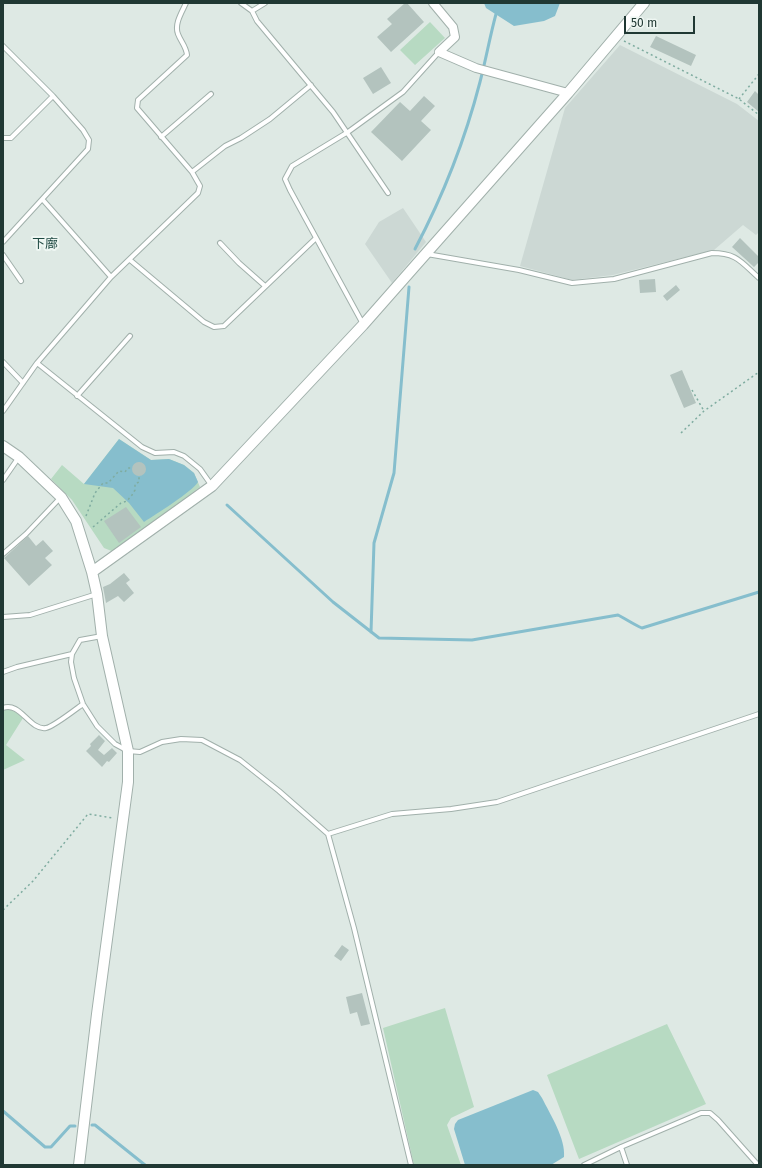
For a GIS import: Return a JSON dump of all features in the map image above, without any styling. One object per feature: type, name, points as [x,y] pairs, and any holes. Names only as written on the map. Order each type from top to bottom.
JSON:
[{"type":"street","points":[[433,3],[453,27],[455,36],[439,52],[485,71],[568,93]]},
{"type":"street","points":[[92,572],[212,486],[363,325],[568,93],[644,3]]},
{"type":"street","points":[[3,446],[19,457],[61,497],[76,521],[92,572],[102,636],[128,751],[128,782],[97,1014],[79,1165]]},
{"type":"lane","points":[[3,411],[37,363],[111,277],[198,193],[200,186],[192,172],[136,108],[138,100],[187,55],[186,48],[178,34],[177,27],[179,17],[186,3]]},
{"type":"lane","points":[[242,3],[252,11],[258,21],[333,112],[388,193]]},
{"type":"lane","points":[[252,11],[265,3]]},
{"type":"lane","points":[[3,46],[53,96],[83,130],[89,140],[88,149],[3,242]]},
{"type":"lane","points":[[363,325],[286,179],[292,166],[348,132],[403,92],[439,52]]},
{"type":"lane","points":[[192,172],[225,146],[241,138],[270,119],[311,86]]},
{"type":"lane","points":[[160,137],[212,94]]},
{"type":"lane","points":[[3,138],[12,138],[53,96]]},
{"type":"lane","points":[[43,200],[111,277]]},
{"type":"lane","points":[[130,260],[204,322],[214,328],[224,326],[316,238]]},
{"type":"lane","points":[[220,243],[239,263],[265,286]]},
{"type":"lane","points":[[426,254],[519,270],[572,283],[614,279],[712,253],[724,253],[735,256],[759,278]]},
{"type":"lane","points":[[3,255],[21,281]]},
{"type":"lane","points":[[77,396],[130,336]]},
{"type":"lane","points":[[3,362],[23,383]]},
{"type":"lane","points":[[37,363],[142,447],[155,453],[174,452],[184,456],[200,469],[212,486]]},
{"type":"lane","points":[[3,480],[19,457]]},
{"type":"lane","points":[[3,554],[26,534],[61,497]]},
{"type":"lane","points":[[3,617],[30,615],[96,594]]},
{"type":"lane","points":[[102,636],[80,640],[72,654],[71,662],[74,678],[83,704],[97,726],[115,744],[128,751],[140,752],[162,742],[181,738],[202,740],[240,760],[279,791],[328,834],[354,928],[411,1165]]},
{"type":"lane","points":[[3,672],[17,667],[72,654]]},
{"type":"lane","points":[[3,708],[7,706],[14,708],[40,728],[48,728],[83,704]]},
{"type":"lane","points":[[328,834],[392,814],[451,809],[497,802],[759,714]]},
{"type":"lane","points":[[584,1165],[621,1147],[700,1113],[710,1113],[718,1120],[758,1165]]},
{"type":"lane","points":[[621,1147],[626,1165]]},
{"type":"path","points":[[616,37],[739,99],[759,115]]},
{"type":"path","points":[[739,99],[759,74]]},
{"type":"path","points":[[681,433],[704,411],[759,372]]},
{"type":"path","points":[[692,390],[704,411]]},
{"type":"path","points":[[86,516],[95,493],[101,486],[108,483],[119,471],[125,472],[128,468],[132,468]]},
{"type":"path","points":[[93,527],[121,503],[127,501],[135,490],[135,484],[139,482],[139,476]]},
{"type":"path","points":[[3,910],[33,881],[88,814],[123,820]]},
{"type":"shaded area","points":[[620,45],[737,104],[759,121],[759,232],[756,235],[743,225],[714,250],[613,275],[572,280],[520,266],[565,108]]},
{"type":"shaded area","points":[[403,208],[426,242],[392,283],[365,244],[379,222]]},
{"type":"green space","points":[[430,22],[445,38],[415,65],[400,50]]},
{"type":"green space","points":[[119,439],[151,460],[169,459],[184,465],[194,473],[200,487],[114,552],[104,548],[72,500],[51,479],[62,465],[84,484]]},
{"type":"green space","points":[[7,709],[15,711],[23,718],[6,745],[25,760],[3,770],[3,711]]},
{"type":"green space","points":[[445,1008],[474,1107],[451,1118],[447,1125],[461,1165],[414,1165],[383,1028]]},
{"type":"green space","points":[[667,1024],[706,1104],[579,1159],[547,1075]]},
{"type":"water","points":[[484,3],[560,3],[555,16],[544,21],[514,26],[486,8]]},
{"type":"water","points":[[119,439],[151,460],[169,459],[184,465],[194,473],[198,482],[181,497],[144,522],[129,503],[113,488],[84,484]]},
{"type":"water","points":[[533,1090],[538,1092],[542,1098],[557,1127],[563,1142],[564,1157],[551,1165],[465,1165],[454,1129],[458,1120]]},
{"type":"building","points":[[405,3],[407,3],[424,22],[391,52],[377,37],[392,24],[387,19]]},
{"type":"building","points":[[656,36],[696,55],[691,66],[650,47]]},
{"type":"building","points":[[381,67],[391,83],[373,94],[363,78]]},
{"type":"building","points":[[755,91],[759,95],[759,112],[747,102]]},
{"type":"building","points":[[424,96],[435,106],[421,121],[431,130],[402,161],[371,132],[400,102],[410,111]]},
{"type":"building","points":[[740,238],[759,257],[759,262],[754,267],[732,247]]},
{"type":"building","points":[[655,279],[656,292],[640,293],[639,280]]},
{"type":"building","points":[[676,285],[680,290],[667,301],[663,296]]},
{"type":"building","points":[[682,370],[696,403],[684,408],[670,375]]},
{"type":"building","points":[[136,462],[142,462],[146,466],[146,472],[142,476],[136,476],[132,472],[132,466]]},
{"type":"building","points":[[126,507],[141,527],[119,543],[104,521]]},
{"type":"building","points":[[28,536],[36,546],[43,540],[53,551],[45,558],[52,565],[29,586],[4,558]]},
{"type":"building","points":[[124,573],[130,580],[126,583],[134,593],[124,602],[118,596],[106,603],[103,587],[110,584]]},
{"type":"building","points":[[99,735],[105,741],[98,750],[104,755],[112,748],[117,753],[102,767],[86,751],[91,746],[90,744]]},
{"type":"building","points":[[342,945],[349,950],[341,961],[334,956]]},
{"type":"building","points":[[362,993],[370,1024],[361,1026],[357,1012],[350,1014],[346,997]]},
{"type":"waterway","points":[[415,249],[435,209],[460,146],[474,104],[496,14]]},
{"type":"waterway","points":[[371,632],[374,543],[394,473],[409,287]]},
{"type":"waterway","points":[[227,505],[333,602],[379,638],[472,640],[618,615],[642,628],[759,592]]},
{"type":"waterway","points":[[3,1111],[45,1147],[51,1147],[70,1126],[75,1126]]},
{"type":"waterway","points":[[92,1125],[95,1125],[145,1165]]},
{"type":"district","name":"下廍","points":[[45,244]]}]
